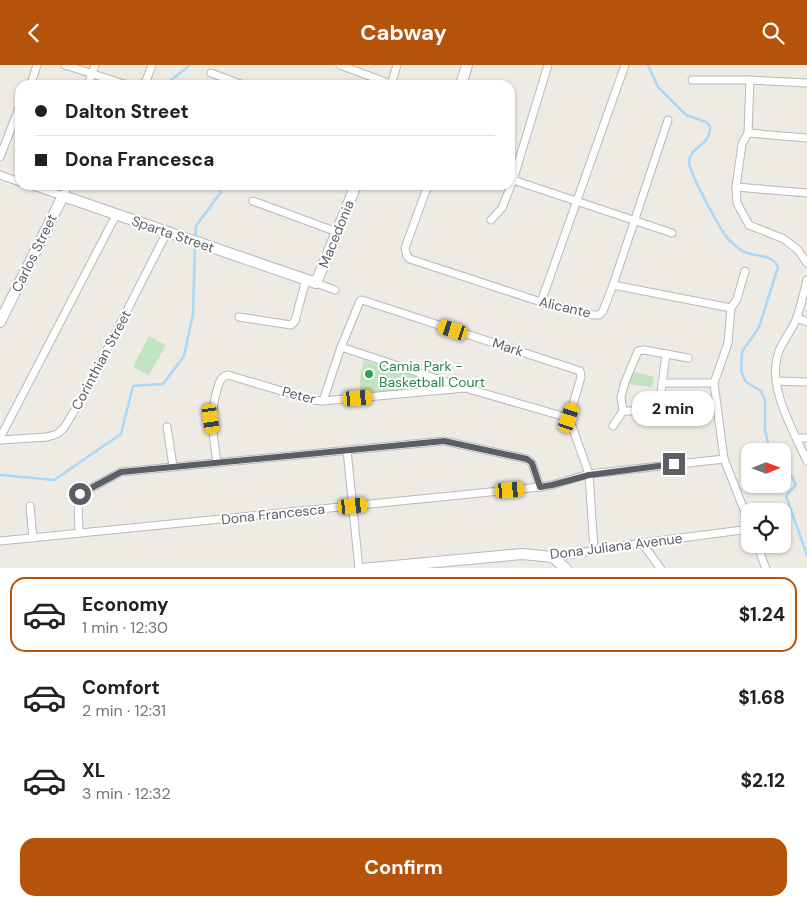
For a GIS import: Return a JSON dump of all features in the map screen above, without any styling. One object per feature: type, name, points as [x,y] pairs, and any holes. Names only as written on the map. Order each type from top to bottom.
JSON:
[{"type":"street","points":[[32,80],[37,65]]},
{"type":"street","points":[[65,65],[111,80]]},
{"type":"street","points":[[90,80],[95,65]]},
{"type":"street","points":[[146,80],[152,65]]},
{"type":"street","points":[[340,65],[380,80]]},
{"type":"street","points":[[392,80],[397,65]]},
{"type":"street","points":[[462,80],[467,65]]},
{"type":"street","points":[[515,170],[548,65]]},
{"type":"street","points":[[541,302],[625,65]]},
{"type":"street","points":[[211,73],[230,80]]},
{"type":"street","points":[[692,80],[750,80],[807,83]]},
{"type":"street","points":[[750,80],[748,133],[742,144],[736,187],[737,203],[749,225],[784,239],[798,250],[807,263]]},
{"type":"street","points":[[0,157],[15,118]]},
{"type":"street","name":"Alicante","points":[[426,190],[406,243],[406,251],[410,259],[541,302],[599,315],[603,311],[613,285],[668,120]]},
{"type":"street","points":[[748,133],[807,138]]},
{"type":"street","points":[[0,175],[15,180]]},
{"type":"street","points":[[515,181],[672,233]]},
{"type":"street","points":[[736,187],[807,193]]},
{"type":"street","name":"Sparta Street","points":[[45,190],[311,281]]},
{"type":"street","name":"Carlos Street","points":[[0,322],[65,190]]},
{"type":"street","name":"Macedonia","points":[[239,317],[291,325],[295,321],[311,281],[337,232],[354,190]]},
{"type":"street","points":[[491,220],[502,208],[508,190]]},
{"type":"street","points":[[253,201],[337,232]]},
{"type":"street","points":[[0,439],[116,215]]},
{"type":"street","name":"Corinthian Street","points":[[0,439],[48,437],[57,434],[64,427],[86,391],[167,232]]},
{"type":"street","points":[[741,503],[724,459],[714,383],[728,343],[731,308],[745,271]]},
{"type":"street","points":[[807,280],[797,318],[779,352],[776,369],[776,381],[783,407],[807,461]]},
{"type":"street","points":[[311,281],[335,289]]},
{"type":"street","points":[[613,285],[731,308]]},
{"type":"street","name":"Mark","points":[[323,401],[341,347],[360,301],[363,300],[580,371],[582,377],[569,418]]},
{"type":"street","points":[[797,318],[807,322]]},
{"type":"street","points":[[341,347],[465,388],[569,418],[589,475],[594,550]]},
{"type":"street","points":[[613,426],[622,411],[621,397],[625,382],[638,351],[644,350],[688,358]]},
{"type":"street","points":[[622,411],[641,411],[660,401],[666,354]]},
{"type":"street","name":"Peter","points":[[217,462],[211,419],[212,407],[220,381],[224,376],[228,375],[312,400],[323,401],[465,388]]},
{"type":"street","points":[[776,381],[807,382]]},
{"type":"street","points":[[662,383],[714,383]]},
{"type":"street","points":[[166,427],[174,466]]},
{"type":"street","points":[[796,437],[807,438]]},
{"type":"street","points":[[79,533],[78,499],[80,494],[121,472],[174,466],[444,441],[527,459],[532,463],[540,487]]},
{"type":"street","points":[[347,450],[361,568]]},
{"type":"street","name":"Dona Francesca","points":[[0,541],[540,487],[589,475],[724,459]]},
{"type":"street","points":[[30,506],[33,538]]},
{"type":"street","name":"Dona Juliana Avenue","points":[[372,568],[522,554],[553,557],[741,530]]},
{"type":"street","points":[[642,543],[660,568]]},
{"type":"street","points":[[760,553],[766,568]]},
{"type":"street","points":[[553,557],[565,568]]},
{"type":"green space","points":[[149,336],[166,345],[149,375],[133,367]]},
{"type":"green space","points":[[364,360],[437,383],[437,387],[434,390],[360,393],[360,377]]},
{"type":"green space","points":[[631,371],[654,377],[652,387],[627,384]]},
{"type":"waterway","points":[[171,80],[190,65]]},
{"type":"waterway","points":[[648,65],[658,87],[686,115],[706,122],[710,126],[707,138],[693,152],[689,161],[699,188],[725,234],[741,250],[771,259],[778,267],[759,327],[742,352],[741,371],[746,382],[761,391],[765,400],[765,430],[768,443]]},
{"type":"waterway","points":[[195,239],[196,226],[221,192],[220,190]]},
{"type":"waterway","points":[[0,475],[54,480],[121,434],[133,386],[163,384],[184,356],[193,314],[195,245]]},
{"type":"waterway","points":[[791,476],[796,485],[791,490]]},
{"type":"waterway","points":[[789,493],[786,496],[807,555]]},
{"type":"place","name":"Camia Park - Basketball Court","points":[[369,374]]},
{"type":"route","points":[[80,494],[121,472],[444,441],[527,459],[532,463],[540,487],[589,475],[674,464]]}]
